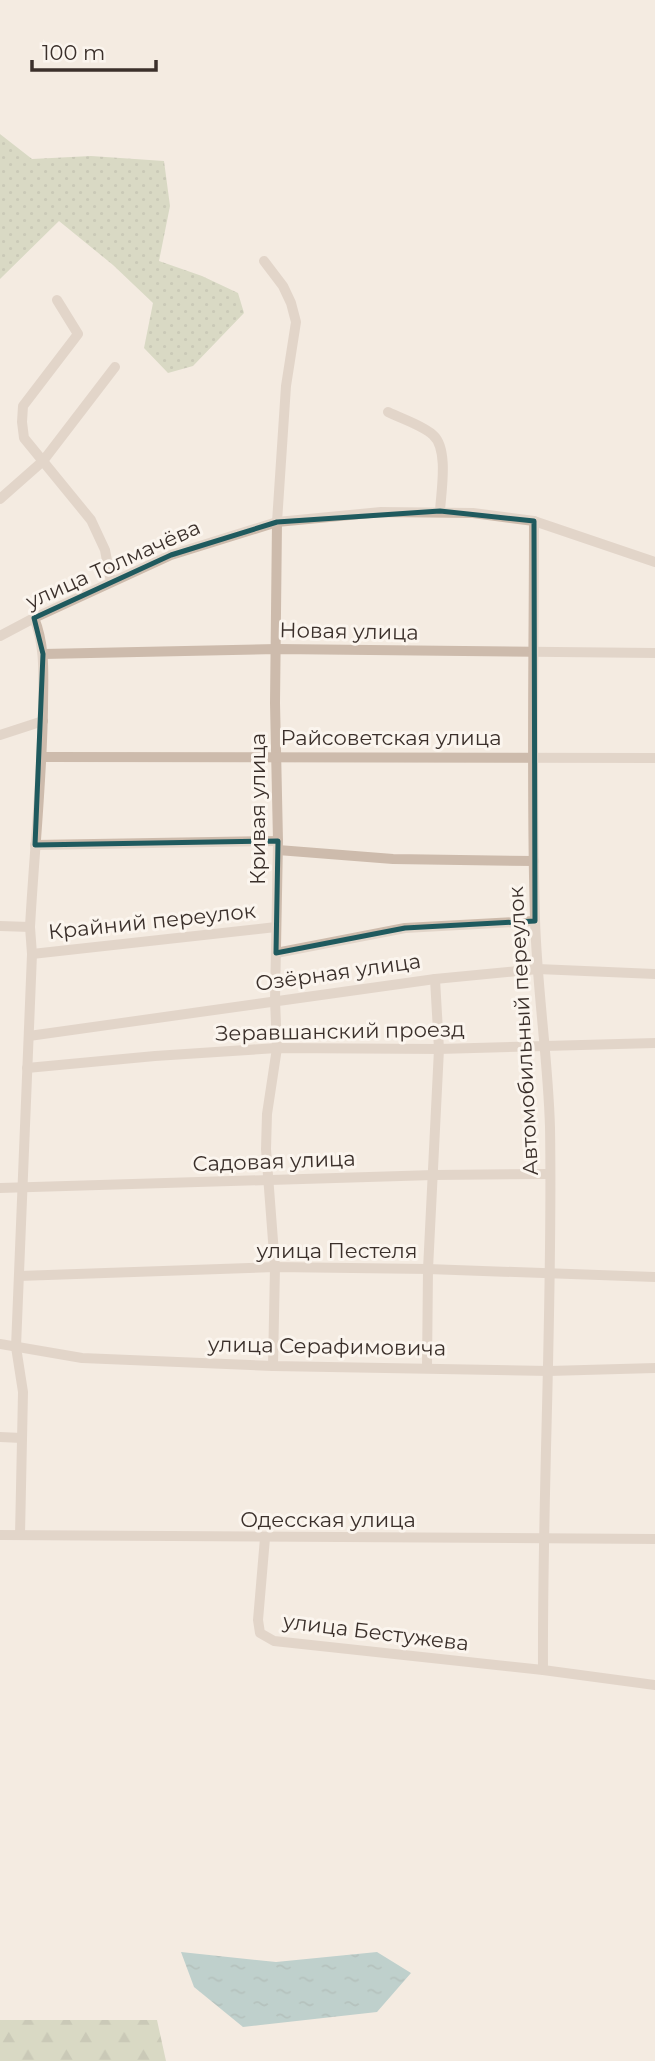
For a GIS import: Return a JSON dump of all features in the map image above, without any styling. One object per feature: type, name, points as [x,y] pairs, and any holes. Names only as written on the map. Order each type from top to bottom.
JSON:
[{"type":"street","name":"Кривая улица","points":[[264,261],[283,286],[296,322],[286,386],[277,522],[277,1048],[267,1114],[266,1149],[275,1267],[273,1366]]},
{"type":"street","points":[[57,300],[78,334],[23,406],[24,438],[100,534],[111,582]]},
{"type":"street","points":[[0,499],[43,461],[115,367]]},
{"type":"street","points":[[388,412],[434,436],[440,447],[443,458],[440,511]]},
{"type":"street","name":"улица Толмачёва","points":[[0,636],[171,555],[277,522],[381,512],[440,511],[534,521],[655,562]]},
{"type":"street","name":"Автомобильный переулок","points":[[534,521],[532,757],[535,921],[550,1124],[549,1371],[542,1539]]},
{"type":"street","points":[[20,1535],[23,1392],[16,1347],[32,954],[30,927],[43,757],[43,654],[34,618]]},
{"type":"street","name":"Новая улица","points":[[43,654],[277,649],[655,653]]},
{"type":"street","points":[[0,735],[43,721]]},
{"type":"street","name":"Райсоветская улица","points":[[43,757],[655,758]]},
{"type":"street","points":[[35,845],[278,846],[393,859],[534,861]]},
{"type":"street","points":[[276,953],[405,928],[535,921]]},
{"type":"street","points":[[0,926],[30,927]]},
{"type":"street","name":"Крайний переулок","points":[[32,954],[276,927]]},
{"type":"street","name":"Озёрная улица","points":[[29,1036],[435,979],[538,969],[655,974]]},
{"type":"street","points":[[427,1368],[428,1269],[439,1049],[435,979]]},
{"type":"street","name":"Зеравшанский проезд","points":[[27,1068],[277,1048],[439,1049],[655,1043]]},
{"type":"street","name":"Садовая улица","points":[[0,1188],[549,1174]]},
{"type":"street","name":"улица Пестеля","points":[[19,1276],[275,1267],[655,1277]]},
{"type":"street","name":"улица Серафимовича","points":[[0,1344],[82,1358],[273,1366],[549,1371],[655,1368]]},
{"type":"street","points":[[0,1437],[22,1438]]},
{"type":"street","name":"Одесская улица","points":[[0,1535],[655,1539]]},
{"type":"street","name":"улица Бестужева","points":[[265,1538],[258,1620],[260,1633],[274,1641],[655,1685]]},
{"type":"street","points":[[542,1539],[543,1670]]},
{"type":"highlighted area","points":[[440,511],[534,521],[535,921],[405,928],[276,953],[278,841],[35,845],[43,654],[34,618],[171,555],[277,522]]},
{"type":"green space","points":[[0,134],[32,159],[91,156],[164,161],[170,206],[159,261],[202,276],[238,293],[244,313],[193,366],[168,373],[144,348],[153,303],[113,265],[59,221],[0,279]]},
{"type":"green space","points":[[0,2020],[157,2020],[166,2061],[0,2061]]},
{"type":"water","points":[[181,1952],[276,1962],[377,1952],[411,1973],[377,2012],[243,2027],[194,1987]]}]
